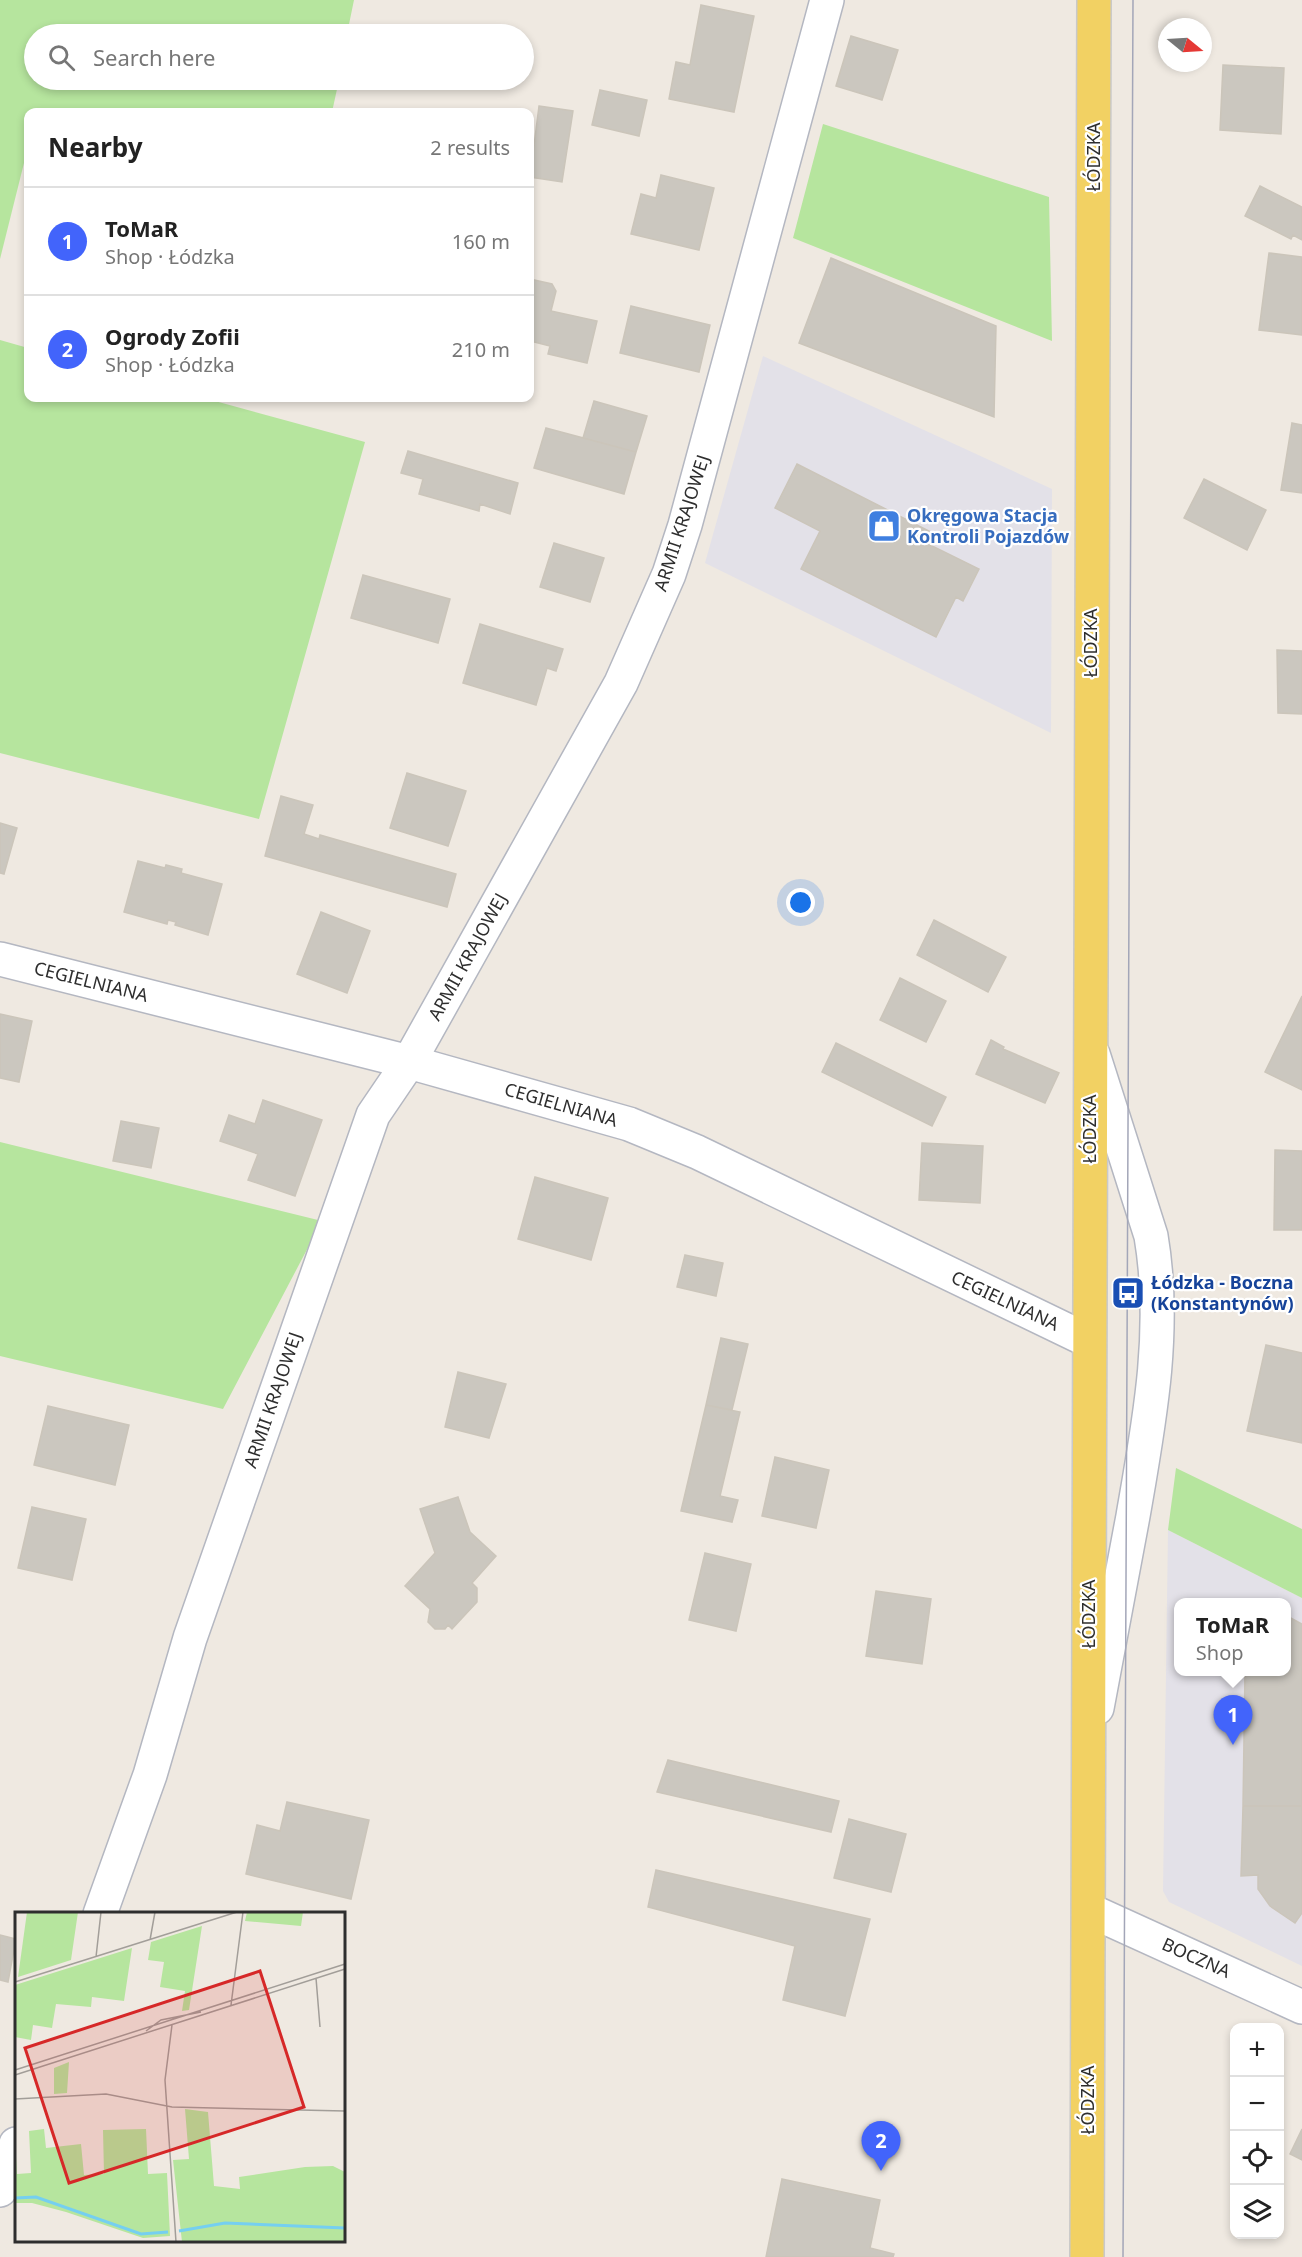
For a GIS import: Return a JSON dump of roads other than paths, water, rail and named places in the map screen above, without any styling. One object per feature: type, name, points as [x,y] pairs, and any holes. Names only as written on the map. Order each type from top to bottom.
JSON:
[{"type":"main road","name":"ŁÓDZKA","points":[[1087,2257],[1094,0]]},
{"type":"street","name":"ARMII KRAJOWEJ","points":[[101,1912],[150,1775],[190,1638],[373,1116],[409,1062],[621,682],[669,574],[685,525],[827,0]]},
{"type":"street","name":"CEGIELNIANA","points":[[0,959],[409,1062],[629,1124],[662,1137],[1089,1341]]},
{"type":"street","points":[[1088,1754],[1150,1420],[1156,1368],[1156,1264],[1151,1236],[1090,1042]]},
{"type":"street","name":"BOCZNA","points":[[1089,1910],[1302,2007]]},
{"type":"street","points":[[0,2190],[15,2147]]},
{"type":"tram line","points":[[1123,2257],[1133,0]]},
{"type":"place","name":"Okręgowa Stacja Kontroli Pojazdów","points":[[884,526]]},
{"type":"place","name":"Łódzka - Boczna (Konstantynów)","points":[[1128,1293]]},
{"type":"place","name":"ToMaR","points":[[1233,1745]]},
{"type":"place","name":"Ogrody Zofii","points":[[881,2171]]}]
